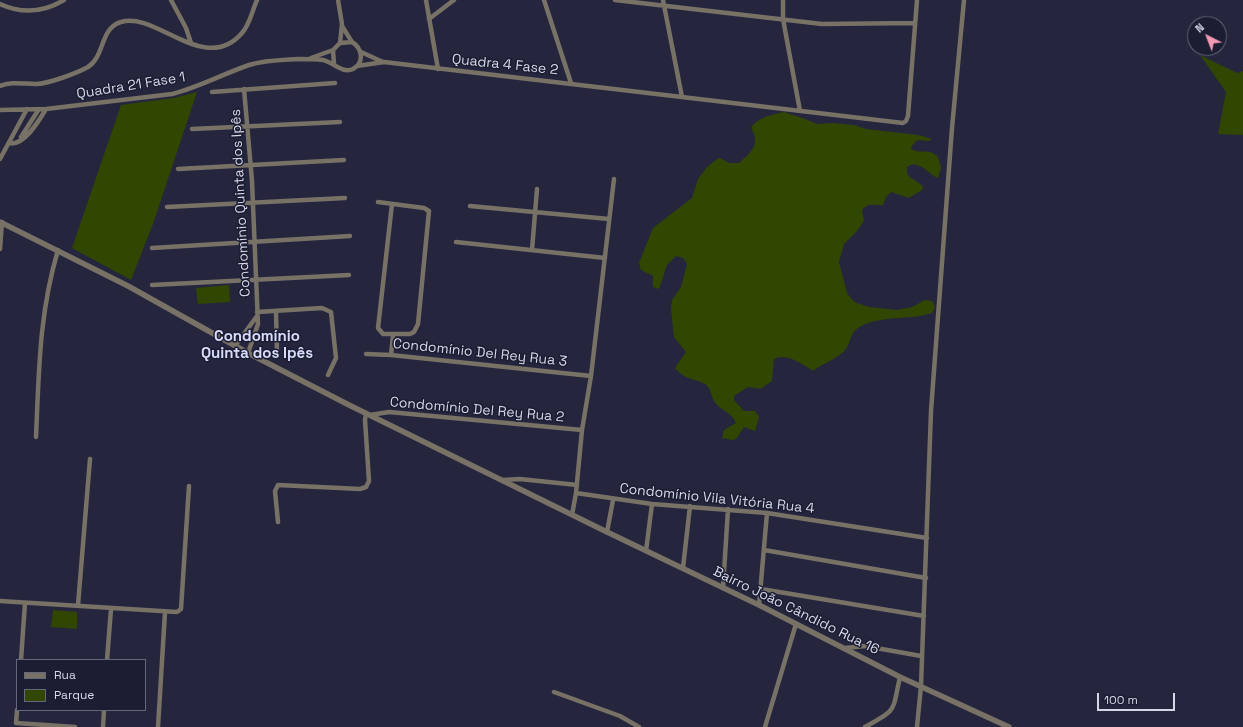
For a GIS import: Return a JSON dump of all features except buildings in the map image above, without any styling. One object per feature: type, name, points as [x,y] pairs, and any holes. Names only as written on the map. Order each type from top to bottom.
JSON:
[{"type":"street","points":[[0,4],[19,10],[36,11],[50,7],[64,0]]},
{"type":"street","points":[[171,0],[186,28],[191,43]]},
{"type":"street","points":[[0,86],[15,82],[43,83],[88,66],[98,55],[108,31],[116,24],[122,22],[140,21],[179,40],[217,48],[232,42],[244,29],[257,0]]},
{"type":"street","points":[[338,0],[342,24],[340,43],[333,50],[334,64],[339,68],[352,70],[357,66],[361,57],[361,52]]},
{"type":"street","points":[[426,0],[438,68]]},
{"type":"street","points":[[429,19],[454,0]]},
{"type":"street","points":[[544,0],[571,84]]},
{"type":"street","points":[[615,0],[783,20],[839,25],[915,23],[917,0]]},
{"type":"street","points":[[663,0],[682,97]]},
{"type":"street","points":[[783,0],[783,20],[800,111]]},
{"type":"street","points":[[917,727],[921,686],[921,656],[926,578],[931,412],[952,128],[964,0]]},
{"type":"street","name":"Quadra 4 Fase 2","points":[[384,62],[900,123],[906,121],[908,116],[915,23]]},
{"type":"street","points":[[342,24],[352,42],[361,52],[384,62]]},
{"type":"street","points":[[340,43],[352,42]]},
{"type":"street","name":"Quadra 21 Fase 1","points":[[309,59],[333,50]]},
{"type":"street","name":"Quadra 21 Fase 1","points":[[0,110],[46,109],[172,94],[191,89],[257,63],[309,59],[334,64]]},
{"type":"street","points":[[357,66],[384,62]]},
{"type":"street","points":[[212,92],[335,83]]},
{"type":"street","name":"Condomínio Quinta dos Ipês","points":[[244,89],[249,127],[258,324],[248,353]]},
{"type":"street","points":[[0,159],[27,109]]},
{"type":"street","points":[[19,140],[39,109]]},
{"type":"street","points":[[9,143],[12,144],[19,140],[35,127],[46,109]]},
{"type":"street","points":[[192,129],[340,122]]},
{"type":"street","points":[[178,169],[344,160]]},
{"type":"street","points":[[572,515],[577,485],[582,430],[591,376],[614,179]]},
{"type":"street","points":[[532,250],[537,189]]},
{"type":"street","points":[[167,207],[345,198]]},
{"type":"street","points":[[378,202],[424,208],[427,209],[429,214],[416,330],[410,334],[393,335],[381,333],[378,328],[392,204]]},
{"type":"street","points":[[470,206],[610,219]]},
{"type":"street","points":[[0,249],[1,222]]},
{"type":"street","name":"Bairro João Cândido Rua 16","points":[[1,222],[128,286],[248,353],[368,414],[646,552],[683,568],[759,605],[900,677],[1009,727]]},
{"type":"street","points":[[152,248],[350,236]]},
{"type":"street","points":[[456,242],[605,258]]},
{"type":"street","points":[[36,438],[40,336],[47,290],[58,250]]},
{"type":"street","points":[[152,285],[349,274]]},
{"type":"street","points":[[257,314],[322,308],[331,312],[336,358],[328,375]]},
{"type":"street","points":[[276,312],[277,354]]},
{"type":"street","name":"Condomínio Quinta dos Ipês","points":[[236,346],[257,314]]},
{"type":"street","points":[[391,355],[393,335]]},
{"type":"street","name":"Condomínio Del Rey Rua 3","points":[[366,354],[391,355],[591,376]]},
{"type":"street","name":"Condomínio Del Rey Rua 2","points":[[368,414],[389,412],[582,430]]},
{"type":"street","points":[[278,522],[275,490],[278,486],[360,489],[366,487],[369,481],[368,414]]},
{"type":"street","points":[[78,605],[90,459]]},
{"type":"street","points":[[502,480],[520,479],[577,485]]},
{"type":"street","points":[[0,601],[177,612],[181,609],[189,486]]},
{"type":"street","name":"Condomínio Vila Vitória Rua 4","points":[[576,493],[613,500],[767,513],[927,538]]},
{"type":"street","points":[[607,532],[613,500]]},
{"type":"street","points":[[646,552],[652,504]]},
{"type":"street","points":[[683,568],[690,506]]},
{"type":"street","points":[[723,588],[728,509]]},
{"type":"street","points":[[759,605],[767,513]]},
{"type":"street","points":[[764,550],[926,578]]},
{"type":"street","points":[[761,589],[924,616]]},
{"type":"street","points":[[21,659],[25,603]]},
{"type":"street","points":[[107,659],[111,609]]},
{"type":"street","points":[[158,727],[165,612]]},
{"type":"street","points":[[765,727],[796,624]]},
{"type":"street","points":[[845,648],[865,646],[921,656]]},
{"type":"street","points":[[865,727],[885,716],[893,709],[900,677]]},
{"type":"street","points":[[554,692],[620,716],[639,727]]},
{"type":"street","points":[[17,711],[16,723],[75,727]]},
{"type":"street","points":[[103,727],[104,711]]},
{"type":"green space","points":[[1201,56],[1237,73],[1243,71],[1243,135],[1218,134],[1226,92]]},
{"type":"green space","points":[[197,92],[153,224],[131,280],[72,248],[121,105],[174,98]]},
{"type":"green space","points":[[784,112],[817,124],[832,123],[854,125],[866,129],[918,135],[932,139],[929,141],[917,140],[911,149],[915,151],[931,152],[938,157],[941,168],[938,178],[920,166],[911,165],[907,167],[908,174],[912,179],[921,184],[923,187],[922,190],[909,198],[891,192],[886,197],[883,205],[869,205],[862,210],[864,221],[857,231],[844,244],[839,262],[847,293],[854,302],[869,307],[897,310],[912,307],[925,300],[932,301],[935,307],[932,313],[914,317],[885,319],[858,328],[853,332],[848,346],[843,352],[813,371],[789,358],[784,357],[774,359],[772,381],[760,389],[748,387],[734,396],[734,400],[744,411],[755,411],[759,417],[755,431],[744,427],[736,439],[732,440],[722,438],[724,430],[736,423],[732,416],[716,404],[710,390],[705,384],[683,375],[675,368],[686,352],[674,337],[671,309],[672,300],[681,287],[687,264],[683,258],[676,256],[667,265],[659,289],[653,287],[653,276],[641,270],[639,263],[653,228],[692,198],[698,179],[707,167],[720,158],[729,163],[739,163],[751,152],[755,144],[754,134],[751,128],[754,124],[765,117]]},
{"type":"green space","points":[[229,285],[230,302],[198,304],[196,288]]},
{"type":"green space","points":[[53,610],[77,612],[77,629],[51,627]]},
{"type":"district","name":"Condomínio Quinta dos Ipês","points":[[257,346]]}]
